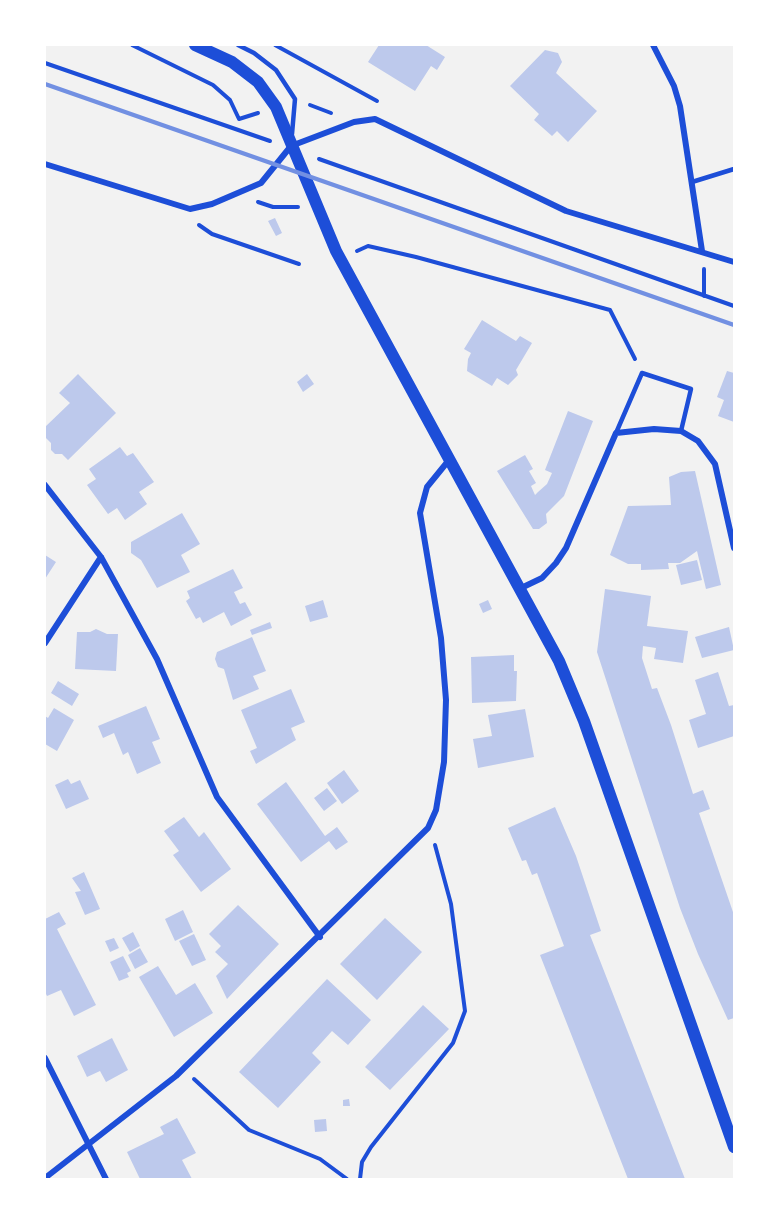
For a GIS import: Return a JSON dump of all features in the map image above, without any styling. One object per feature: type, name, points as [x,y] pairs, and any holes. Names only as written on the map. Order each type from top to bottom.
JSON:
[{"type":"main road","points":[[195,45],[232,62],[258,82],[276,107],[308,189],[336,251],[559,661],[584,721],[734,1147]]},
{"type":"street","points":[[653,45],[674,86],[680,106],[702,251]]},
{"type":"street","points":[[45,164],[165,204],[190,210],[261,183],[291,146],[354,122],[375,119],[566,211],[734,262]]},
{"type":"street","points":[[519,589],[542,578],[566,548],[616,433],[654,429],[681,431],[698,441],[714,464],[734,548]]},
{"type":"street","points":[[45,1178],[90,1146],[186,1066],[320,937],[428,828],[436,810],[444,762],[446,700],[441,638],[420,513],[427,487],[449,460]]},
{"type":"street","points":[[45,485],[100,557],[157,659],[217,797],[320,937]]},
{"type":"street","points":[[45,643],[100,557]]},
{"type":"street","points":[[45,1058],[106,1179]]},
{"type":"lane","points":[[238,45],[254,53],[276,70],[295,99],[291,146]]},
{"type":"lane","points":[[692,182],[734,169]]},
{"type":"lane","points":[[616,433],[642,373],[691,389],[681,431]]},
{"type":"path","points":[[132,45],[213,85],[230,100],[239,119],[276,107]]},
{"type":"path","points":[[275,45],[380,103]]},
{"type":"path","points":[[45,63],[231,128]]},
{"type":"path","points":[[295,99],[354,122]]},
{"type":"path","points":[[356,172],[734,306]]},
{"type":"path","points":[[234,195],[273,207],[316,208]]},
{"type":"path","points":[[165,204],[212,234],[299,264]]},
{"type":"path","points":[[368,246],[610,310],[642,373]]},
{"type":"path","points":[[360,1179],[362,1162],[370,1147],[453,1043],[465,1011],[451,904],[428,828]]},
{"type":"path","points":[[186,1066],[196,1082],[249,1130],[321,1159],[347,1179]]},
{"type":"building","points":[[379,45],[426,45],[445,57],[437,70],[431,66],[415,91],[368,62]]},
{"type":"building","points":[[545,50],[558,53],[562,62],[556,73],[597,111],[568,142],[557,131],[552,136],[534,120],[539,114],[510,86]]},
{"type":"building","points":[[275,218],[282,233],[276,236],[268,221]]},
{"type":"building","points":[[482,320],[516,341],[520,336],[532,343],[516,370],[518,375],[508,385],[497,378],[492,386],[467,371],[471,353],[464,349]]},
{"type":"building","points":[[727,371],[734,373],[734,422],[718,416],[724,400],[717,397]]},
{"type":"building","points":[[78,374],[116,413],[68,460],[62,454],[55,454],[51,450],[51,443],[45,437],[45,427],[70,403],[59,393]]},
{"type":"building","points":[[307,374],[314,384],[303,392],[297,382]]},
{"type":"building","points":[[568,411],[593,421],[564,496],[546,514],[547,523],[539,529],[533,529],[497,471],[525,455],[533,469],[529,471],[536,483],[531,486],[535,495],[547,484],[552,473],[545,470]]},
{"type":"building","points":[[120,447],[127,456],[133,453],[154,482],[139,492],[147,504],[125,520],[117,508],[108,514],[87,485],[96,479],[89,469]]},
{"type":"building","points":[[695,471],[721,585],[706,589],[697,551],[680,563],[668,563],[669,569],[641,570],[641,564],[628,564],[610,555],[628,506],[671,505],[669,477],[681,472]]},
{"type":"building","points":[[182,513],[200,544],[181,555],[190,572],[157,588],[141,560],[131,553],[131,542]]},
{"type":"building","points":[[45,555],[56,562],[45,579]]},
{"type":"building","points":[[697,560],[702,580],[681,585],[676,565]]},
{"type":"building","points":[[233,569],[243,588],[234,592],[240,604],[245,602],[252,615],[231,626],[224,612],[203,623],[200,617],[196,619],[186,601],[190,598],[187,591]]},
{"type":"building","points":[[605,589],[651,596],[647,626],[688,631],[683,663],[654,659],[656,648],[643,646],[642,658],[652,689],[657,688],[671,725],[693,794],[703,790],[710,809],[699,813],[734,915],[734,1018],[728,1020],[680,908],[597,652]]},
{"type":"building","points":[[323,600],[328,617],[310,622],[305,606]]},
{"type":"building","points":[[488,600],[492,609],[483,613],[479,604]]},
{"type":"building","points":[[270,622],[272,628],[252,635],[250,630]]},
{"type":"building","points":[[729,627],[734,650],[702,658],[695,637]]},
{"type":"building","points":[[96,629],[107,634],[118,634],[116,671],[75,669],[77,632],[90,632]]},
{"type":"building","points":[[252,637],[266,671],[253,676],[259,689],[233,700],[224,669],[218,667],[215,659],[217,652]]},
{"type":"building","points":[[514,655],[514,671],[517,671],[516,701],[472,703],[471,657]]},
{"type":"building","points":[[718,672],[729,706],[734,705],[734,736],[698,748],[689,720],[706,714],[695,680]]},
{"type":"building","points":[[58,681],[79,694],[72,706],[51,693]]},
{"type":"building","points":[[291,689],[305,722],[291,728],[296,740],[256,764],[250,751],[257,748],[241,710]]},
{"type":"building","points":[[146,706],[160,739],[152,742],[161,763],[137,774],[128,752],[123,755],[114,733],[103,738],[98,726]]},
{"type":"building","points":[[54,708],[74,720],[57,751],[45,744],[45,716],[48,718]]},
{"type":"building","points":[[525,709],[534,757],[478,768],[473,739],[492,736],[488,715]]},
{"type":"building","points":[[344,770],[359,791],[342,804],[327,783]]},
{"type":"building","points":[[68,779],[71,784],[80,780],[89,799],[66,809],[55,785]]},
{"type":"building","points":[[286,782],[325,836],[337,827],[348,842],[336,850],[329,841],[301,862],[257,804]]},
{"type":"building","points":[[327,788],[337,801],[324,811],[314,798]]},
{"type":"building","points":[[555,807],[576,856],[601,931],[590,935],[685,1179],[628,1179],[540,955],[564,946],[537,873],[532,875],[526,860],[522,861],[508,828]]},
{"type":"building","points":[[184,817],[199,837],[204,832],[231,869],[201,892],[173,855],[179,851],[164,831]]},
{"type":"building","points":[[84,872],[100,909],[85,915],[75,892],[81,891],[72,878]]},
{"type":"building","points":[[238,905],[279,944],[227,999],[216,976],[228,964],[215,952],[221,946],[209,934]]},
{"type":"building","points":[[183,910],[193,932],[175,941],[165,919]]},
{"type":"building","points":[[59,912],[66,924],[57,929],[96,1005],[74,1016],[61,990],[47,996],[45,992],[45,919]]},
{"type":"building","points":[[385,918],[422,952],[377,1000],[340,964]]},
{"type":"building","points":[[133,932],[140,946],[130,952],[122,938]]},
{"type":"building","points":[[194,934],[206,960],[192,966],[179,941]]},
{"type":"building","points":[[114,938],[119,948],[110,952],[105,941]]},
{"type":"building","points":[[140,948],[148,962],[135,969],[128,955]]},
{"type":"building","points":[[123,956],[131,971],[127,973],[129,977],[119,981],[110,962]]},
{"type":"building","points":[[158,966],[176,995],[195,983],[213,1013],[174,1037],[139,977]]},
{"type":"building","points":[[327,979],[371,1020],[348,1045],[332,1031],[312,1053],[321,1062],[278,1108],[239,1072]]},
{"type":"building","points":[[423,1005],[449,1029],[390,1090],[365,1067]]},
{"type":"building","points":[[112,1038],[128,1070],[106,1082],[100,1071],[87,1077],[77,1056]]},
{"type":"building","points":[[349,1099],[350,1106],[343,1106],[343,1100]]},
{"type":"building","points":[[177,1118],[196,1153],[182,1160],[192,1179],[140,1179],[127,1152],[164,1134],[160,1127]]},
{"type":"building","points":[[326,1119],[327,1131],[315,1132],[314,1120]]},
{"type":"railway","points":[[45,84],[734,325]]}]
